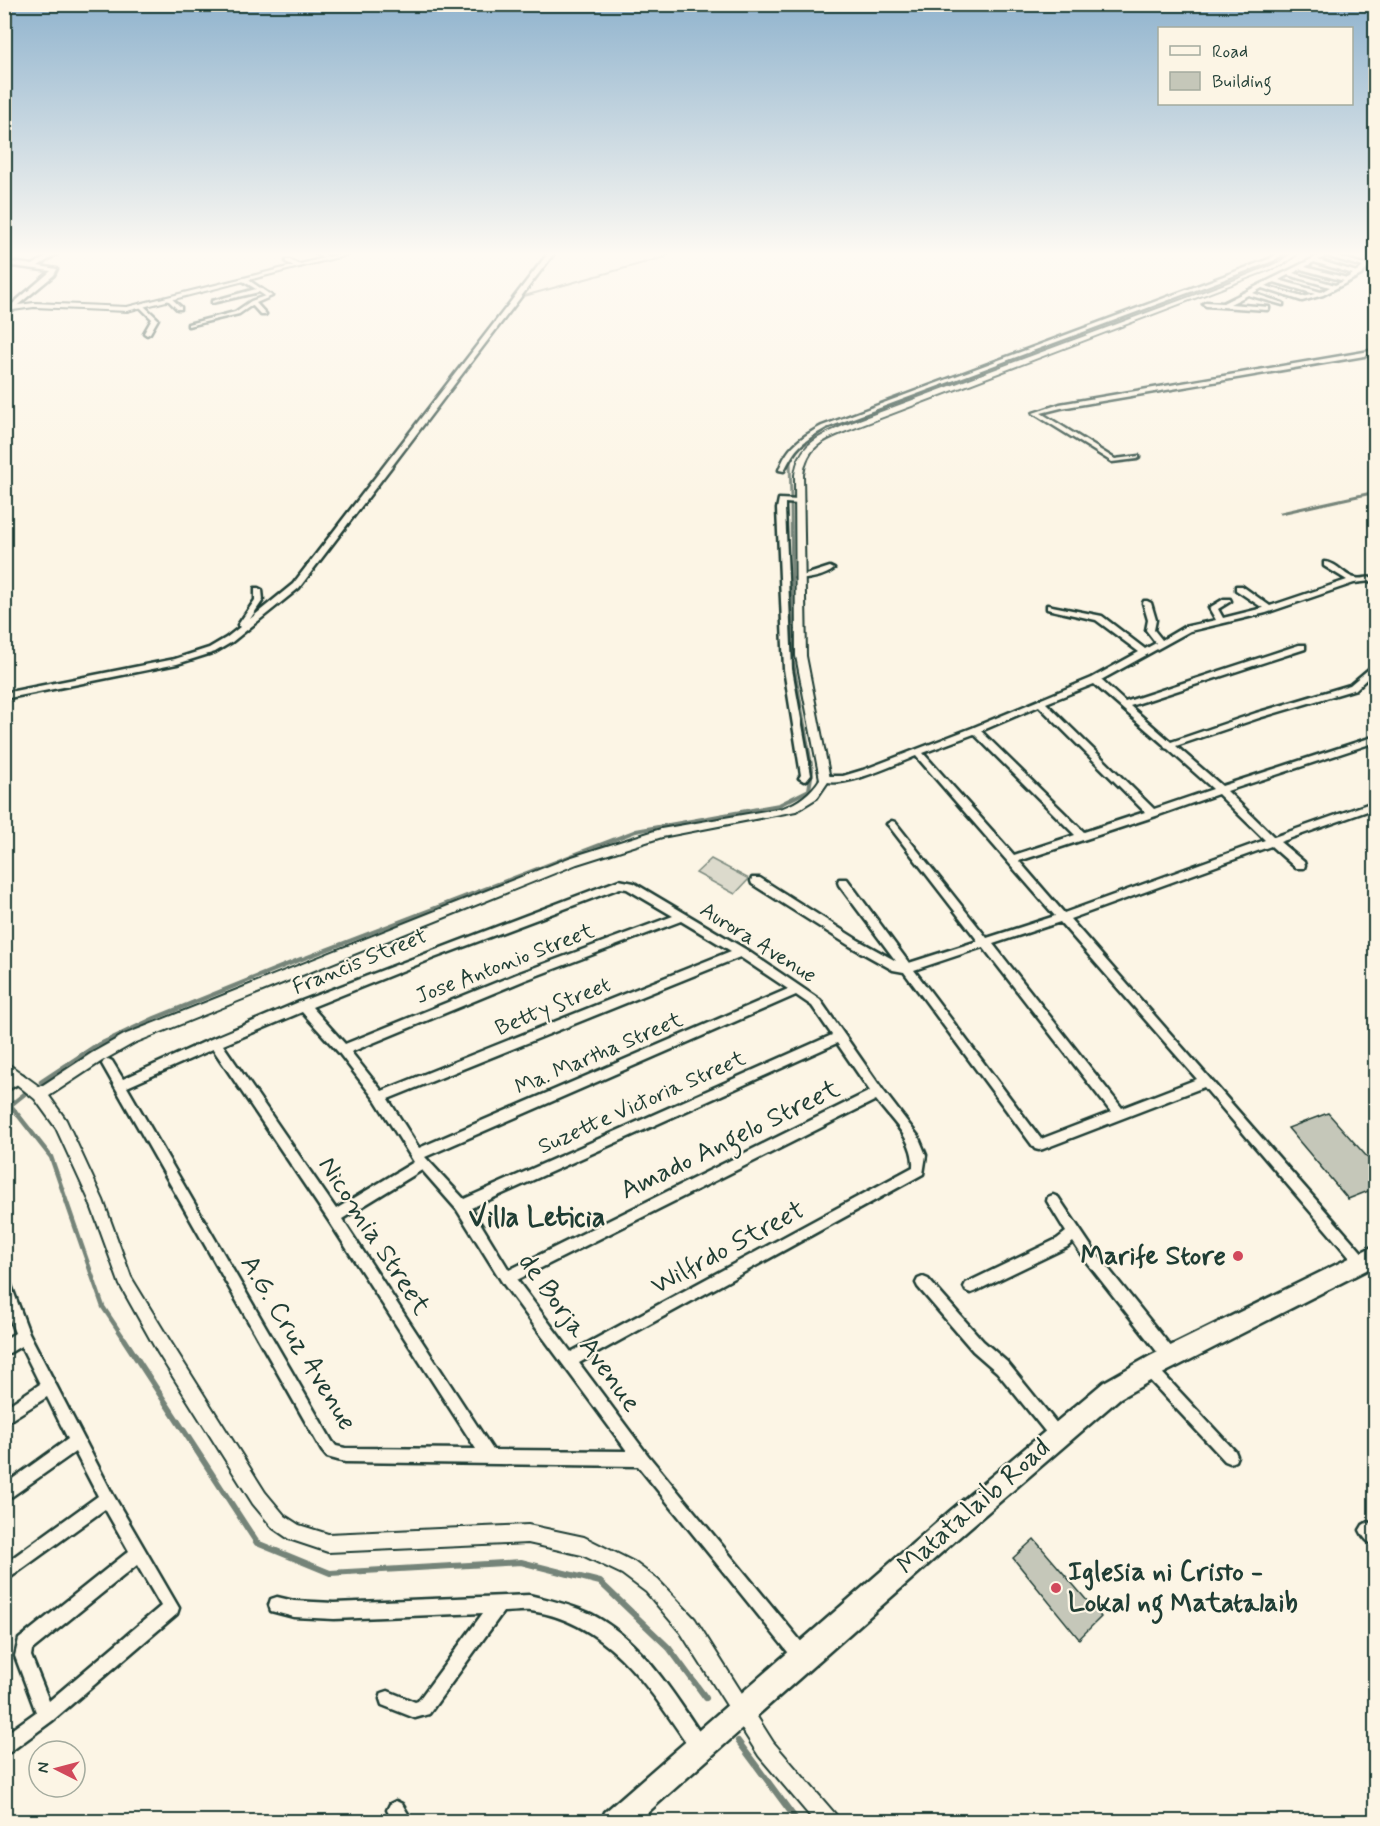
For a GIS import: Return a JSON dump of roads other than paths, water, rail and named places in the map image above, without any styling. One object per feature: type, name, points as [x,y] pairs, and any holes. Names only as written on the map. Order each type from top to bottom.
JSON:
[{"type":"main road","name":"Matatalaib Road","points":[[615,1821],[802,1656],[1112,1390],[1368,1258]]},
{"type":"street","points":[[4,696],[177,661],[212,650],[238,633],[273,602],[296,586],[487,337]]},
{"type":"street","points":[[782,470],[787,454],[801,440],[846,418],[1066,337]]},
{"type":"street","points":[[40,1095],[97,1057],[129,1039],[573,861],[660,833],[795,808],[817,793],[825,779],[803,672],[799,466],[804,452],[827,436],[1089,337]]},
{"type":"street","points":[[1137,457],[1114,461],[1036,413],[1060,406],[1376,352]]},
{"type":"street","points":[[854,407],[873,418]]},
{"type":"street","points":[[846,418],[857,424]]},
{"type":"street","points":[[799,502],[782,501],[782,521],[788,669],[804,759],[806,775],[804,778]]},
{"type":"street","points":[[1327,564],[1353,581]]},
{"type":"street","points":[[800,578],[820,574],[830,569]]},
{"type":"street","points":[[825,779],[843,779],[975,730],[1095,680],[1187,629],[1269,609],[1353,581],[1371,579]]},
{"type":"street","points":[[1239,588],[1269,609]]},
{"type":"street","points":[[238,633],[259,600],[258,590]]},
{"type":"street","points":[[1220,620],[1213,608],[1227,601]]},
{"type":"street","points":[[1147,603],[1152,620],[1148,625],[1149,631],[1161,644]]},
{"type":"street","points":[[1050,607],[1099,618],[1146,653]]},
{"type":"street","points":[[1123,705],[1302,647]]},
{"type":"street","points":[[1168,746],[1259,715],[1353,687],[1375,665]]},
{"type":"street","points":[[1095,680],[1219,789],[1300,865]]},
{"type":"street","points":[[1040,702],[1153,814]]},
{"type":"street","points":[[975,730],[1082,836]]},
{"type":"street","points":[[1011,860],[1153,814],[1219,789],[1376,739]]},
{"type":"street","points":[[918,753],[1206,1081],[1368,1258]]},
{"type":"street","points":[[756,881],[854,943],[897,967],[906,968],[1061,918],[1376,804]]},
{"type":"street","points":[[892,824],[1120,1114]]},
{"type":"street","points":[[843,882],[1036,1143],[1042,1146],[1206,1081]]},
{"type":"street","name":"Aurora Avenue","points":[[619,884],[630,886],[741,952],[816,1003],[878,1093],[905,1126],[920,1155],[919,1170],[909,1177]]},
{"type":"street","name":"Francis Street","points":[[120,1085],[303,1005],[619,884]]},
{"type":"street","name":"Jose Antonio Street","points":[[343,1050],[521,977],[682,918]]},
{"type":"street","name":"Betty Street","points":[[380,1097],[741,952]]},
{"type":"street","name":"Ma. Martha Street","points":[[334,1217],[419,1159],[797,990]]},
{"type":"street","name":"de Borja Avenue","points":[[303,1005],[380,1097],[419,1159],[462,1206],[507,1278],[642,1459],[802,1656]]},
{"type":"street","name":"Suzette Victoria Street","points":[[462,1206],[839,1037]]},
{"type":"street","name":"Nicomia Street","points":[[215,1042],[334,1217],[490,1458]]},
{"type":"street","points":[[108,1064],[120,1085]]},
{"type":"street","points":[[4,1066],[11,1083],[40,1095],[61,1124],[96,1200],[125,1280],[164,1347],[253,1488],[279,1522],[295,1533],[328,1543],[502,1533],[528,1534],[584,1546],[628,1568],[652,1586],[688,1626],[766,1749],[828,1821]]},
{"type":"street","name":"A.G. Cruz Avenue","points":[[120,1085],[332,1452],[345,1455],[642,1459]]},
{"type":"street","name":"Amado Angelo Street","points":[[507,1278],[878,1093]]},
{"type":"street","name":"Wilfrdo Street","points":[[569,1361],[909,1177]]},
{"type":"street","points":[[1053,1201],[1074,1233],[1171,1358]]},
{"type":"street","points":[[971,1287],[1062,1243],[1074,1233]]},
{"type":"street","points":[[923,1283],[978,1346],[1002,1367],[1057,1435]]},
{"type":"street","points":[[4,1746],[46,1715],[171,1610],[107,1498],[23,1336],[5,1286]]},
{"type":"street","points":[[4,1349],[23,1336]]},
{"type":"street","points":[[1149,1369],[1230,1456]]},
{"type":"street","points":[[4,1417],[50,1386]]},
{"type":"street","points":[[4,1495],[78,1441]]},
{"type":"street","points":[[4,1574],[107,1498]]},
{"type":"street","points":[[46,1715],[23,1656],[25,1645],[140,1553]]},
{"type":"street","points":[[277,1605],[294,1609],[334,1611],[529,1603],[561,1608],[589,1621],[626,1648],[660,1689],[699,1746]]},
{"type":"street","points":[[388,1699],[415,1710],[423,1708],[499,1604]]},
{"type":"waterway","points":[[871,414],[1077,337]]},
{"type":"waterway","points":[[854,420],[867,415]]},
{"type":"waterway","points":[[827,433],[848,422]]},
{"type":"waterway","points":[[796,449],[829,432]]},
{"type":"waterway","points":[[791,499],[790,459],[792,456]]},
{"type":"waterway","points":[[1281,513],[1376,492]]},
{"type":"waterway","points":[[791,504],[793,664]]},
{"type":"waterway","points":[[297,961],[636,831],[779,805],[809,790],[812,770],[793,663]]},
{"type":"waterway","points":[[41,1082],[94,1047],[155,1018],[301,959]]},
{"type":"waterway","points":[[12,1104],[27,1092]]},
{"type":"waterway","points":[[4,1097],[51,1157],[103,1307],[125,1340]]},
{"type":"waterway","points":[[124,1339],[257,1543],[330,1573],[521,1562],[600,1582],[669,1648],[706,1698]]},
{"type":"waterway","points":[[738,1741],[798,1822]]},
{"type":"place","name":"Marife Store","points":[[1238,1256]]},
{"type":"place","name":"Iglesia ni Cristo - Lokal ng Matatalaib","points":[[1056,1588]]},
{"type":"district","name":"Villa Leticia","points":[[537,1218]]}]
